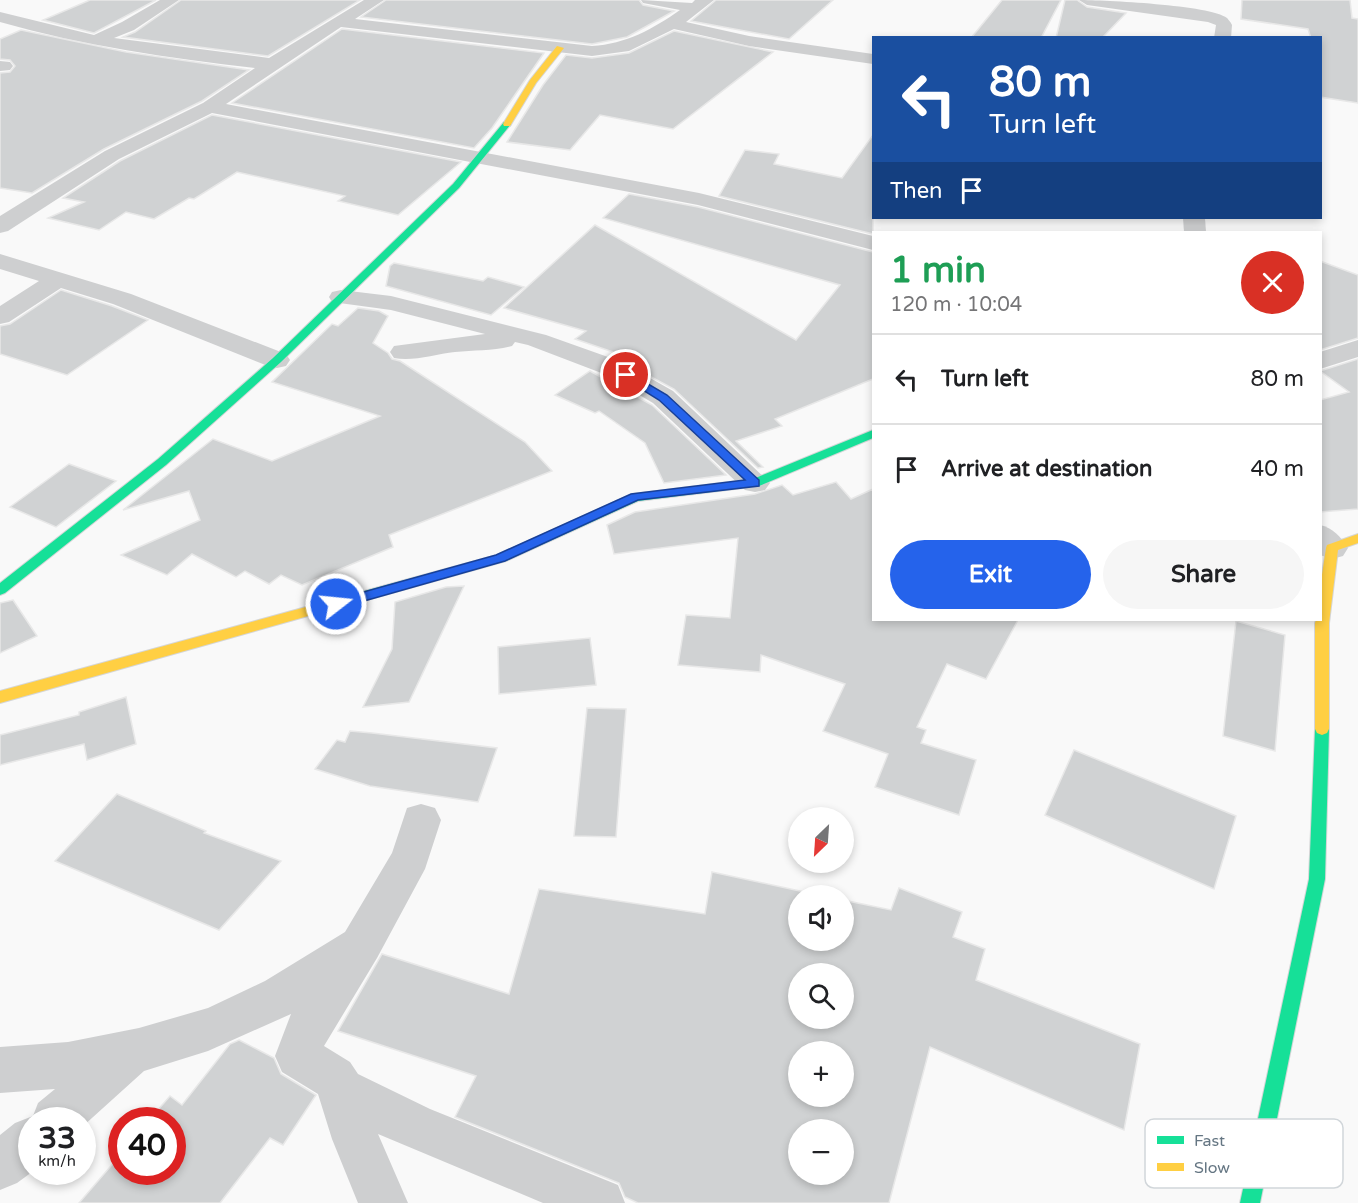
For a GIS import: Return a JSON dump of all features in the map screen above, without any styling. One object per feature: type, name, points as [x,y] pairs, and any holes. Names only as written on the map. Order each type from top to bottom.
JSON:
[{"type":"street","points":[[98,39],[128,26],[171,0]]},
{"type":"street","points":[[0,226],[112,155],[210,107],[271,64],[376,0]]},
{"type":"street","points":[[649,0],[700,4]]},
{"type":"street","points":[[1087,0],[1208,16],[1220,20],[1224,25],[1222,36]]},
{"type":"street","points":[[339,22],[560,48],[616,52],[637,43],[700,4]]},
{"type":"street","points":[[0,17],[52,31],[175,53],[271,64]]},
{"type":"street","points":[[670,23],[749,41],[872,59]]},
{"type":"street","points":[[0,590],[162,462],[277,360],[456,186],[481,158],[560,48]]},
{"type":"street","points":[[210,107],[699,199],[872,243]]},
{"type":"street","points":[[0,261],[132,303],[277,360]]},
{"type":"street","points":[[0,317],[57,280]]},
{"type":"street","points":[[341,297],[391,303],[537,340],[575,352],[639,381],[663,397],[755,483]]},
{"type":"street","points":[[404,352],[472,342],[537,340]]},
{"type":"street","points":[[1322,360],[1358,348]]},
{"type":"street","points":[[0,697],[501,558],[636,497],[755,483],[872,434]]},
{"type":"street","points":[[1267,1119],[1317,879],[1322,776],[1322,623],[1337,540]]},
{"type":"street","points":[[383,1203],[334,1078],[298,1056],[307,1029],[362,944],[411,857],[420,820]]},
{"type":"street","points":[[0,1070],[24,1070],[131,1053],[200,1034],[270,1002],[362,944]]},
{"type":"street","points":[[70,1107],[131,1053]]},
{"type":"street","points":[[341,1091],[418,1128],[520,1168],[600,1203]]},
{"type":"street","points":[[0,1166],[18,1151]]},
{"type":"street","points":[[1250,1203],[1253,1188]]},
{"type":"building","points":[[90,0],[156,0],[94,33],[43,20]]},
{"type":"building","points":[[181,0],[360,0],[268,56],[123,37],[135,32]]},
{"type":"building","points":[[386,0],[639,0],[643,5],[674,11],[627,37],[592,44],[361,17]]},
{"type":"building","points":[[716,0],[833,0],[789,39],[691,21]]},
{"type":"building","points":[[1002,0],[1061,0],[1042,36],[973,36]]},
{"type":"building","points":[[1065,0],[1077,0],[1087,7],[1126,13],[1104,36],[1056,36]]},
{"type":"building","points":[[1242,0],[1350,0],[1352,18],[1358,19],[1358,103],[1322,97],[1322,36],[1310,36],[1308,29],[1241,19]]},
{"type":"building","points":[[342,29],[544,53],[492,128],[474,148],[232,103]]},
{"type":"building","points":[[21,30],[126,52],[249,70],[202,101],[104,149],[32,193],[0,188],[0,73],[10,72],[15,66],[10,60],[0,59],[0,39]]},
{"type":"building","points":[[674,31],[773,52],[673,129],[600,115],[570,150],[507,142],[543,85],[566,55],[592,58],[629,53]]},
{"type":"building","points":[[212,115],[461,162],[398,215],[338,201],[345,196],[237,172],[194,199],[189,198],[154,219],[126,212],[99,230],[48,218],[84,202],[63,198],[120,161]]},
{"type":"building","points":[[872,136],[872,234],[719,196],[745,150],[779,154],[774,164],[842,178]]},
{"type":"building","points":[[629,194],[698,207],[872,252],[872,379],[775,419],[782,426],[736,441],[763,467],[758,468],[674,389],[612,356],[616,353],[575,339],[586,331],[504,308],[595,225],[796,340],[840,285],[603,218]]},
{"type":"building","points":[[1322,262],[1358,275],[1358,338],[1322,349]]},
{"type":"building","points":[[394,263],[483,281],[488,277],[524,287],[491,315],[386,286],[390,266]]},
{"type":"building","points":[[61,290],[148,320],[67,375],[0,354],[0,326],[10,324]]},
{"type":"building","points":[[358,308],[379,311],[388,316],[373,343],[388,353],[392,359],[400,361],[525,442],[552,471],[389,535],[393,547],[302,585],[281,575],[269,584],[245,571],[236,577],[192,554],[167,575],[121,555],[200,520],[189,491],[123,510],[213,439],[272,461],[380,416],[272,382],[332,324],[338,326]]},
{"type":"building","points":[[1358,359],[1358,509],[1322,512],[1322,399],[1349,392],[1322,370]]},
{"type":"building","points":[[590,371],[652,405],[726,475],[664,483],[645,443],[599,411],[595,413],[555,395]]},
{"type":"building","points":[[69,464],[116,481],[56,527],[10,507]]},
{"type":"building","points":[[836,482],[851,499],[872,489],[872,621],[1017,621],[986,679],[947,664],[917,727],[926,730],[921,743],[976,760],[959,815],[875,787],[888,754],[823,731],[845,684],[761,655],[760,672],[678,665],[686,615],[730,618],[738,538],[614,554],[607,525],[635,512],[755,494],[782,485],[793,495]]},
{"type":"building","points":[[464,586],[409,702],[363,707],[392,649],[395,602],[446,587]]},
{"type":"building","points":[[13,600],[37,636],[0,653],[0,603]]},
{"type":"building","points":[[1236,621],[1285,635],[1275,751],[1223,736]]},
{"type":"building","points":[[590,638],[596,685],[499,694],[498,647]]},
{"type":"building","points":[[126,697],[136,744],[87,760],[84,744],[0,765],[0,735],[79,715],[79,712]]},
{"type":"building","points":[[587,708],[626,709],[616,837],[574,836]]},
{"type":"building","points":[[350,731],[497,748],[478,802],[370,786],[315,769],[337,740],[345,742]]},
{"type":"building","points":[[1074,750],[1236,816],[1214,889],[1045,815]]},
{"type":"building","points":[[117,794],[206,831],[204,833],[281,861],[219,930],[55,861]]},
{"type":"building","points":[[712,872],[788,888],[788,951],[854,951],[854,902],[891,910],[899,888],[962,912],[953,937],[985,949],[976,980],[1140,1044],[1124,1130],[930,1047],[889,1203],[638,1203],[625,1197],[619,1183],[455,1117],[476,1076],[338,1031],[382,954],[509,994],[539,889],[705,914]]},
{"type":"building","points":[[239,1040],[274,1058],[281,1074],[316,1095],[283,1145],[270,1138],[220,1203],[79,1203],[108,1169],[108,1185],[186,1185],[186,1107],[160,1107],[170,1096],[182,1105],[230,1044]]},
{"type":"traffic: fast","points":[[0,590],[162,462],[277,360],[456,186],[507,124]]},
{"type":"traffic: fast","points":[[335,604],[501,558],[636,497],[755,483],[872,434]]},
{"type":"traffic: fast","points":[[1267,1119],[1317,879],[1322,729]]},
{"type":"traffic: fast","points":[[1250,1203],[1253,1188]]},
{"type":"traffic: slow","points":[[507,124],[533,82],[560,48]]},
{"type":"traffic: slow","points":[[1322,729],[1322,623],[1332,548],[1358,538]]},
{"type":"traffic: slow","points":[[0,697],[335,604]]},
{"type":"route","points":[[336,604],[501,558],[636,497],[755,483],[663,397],[626,375]]}]
